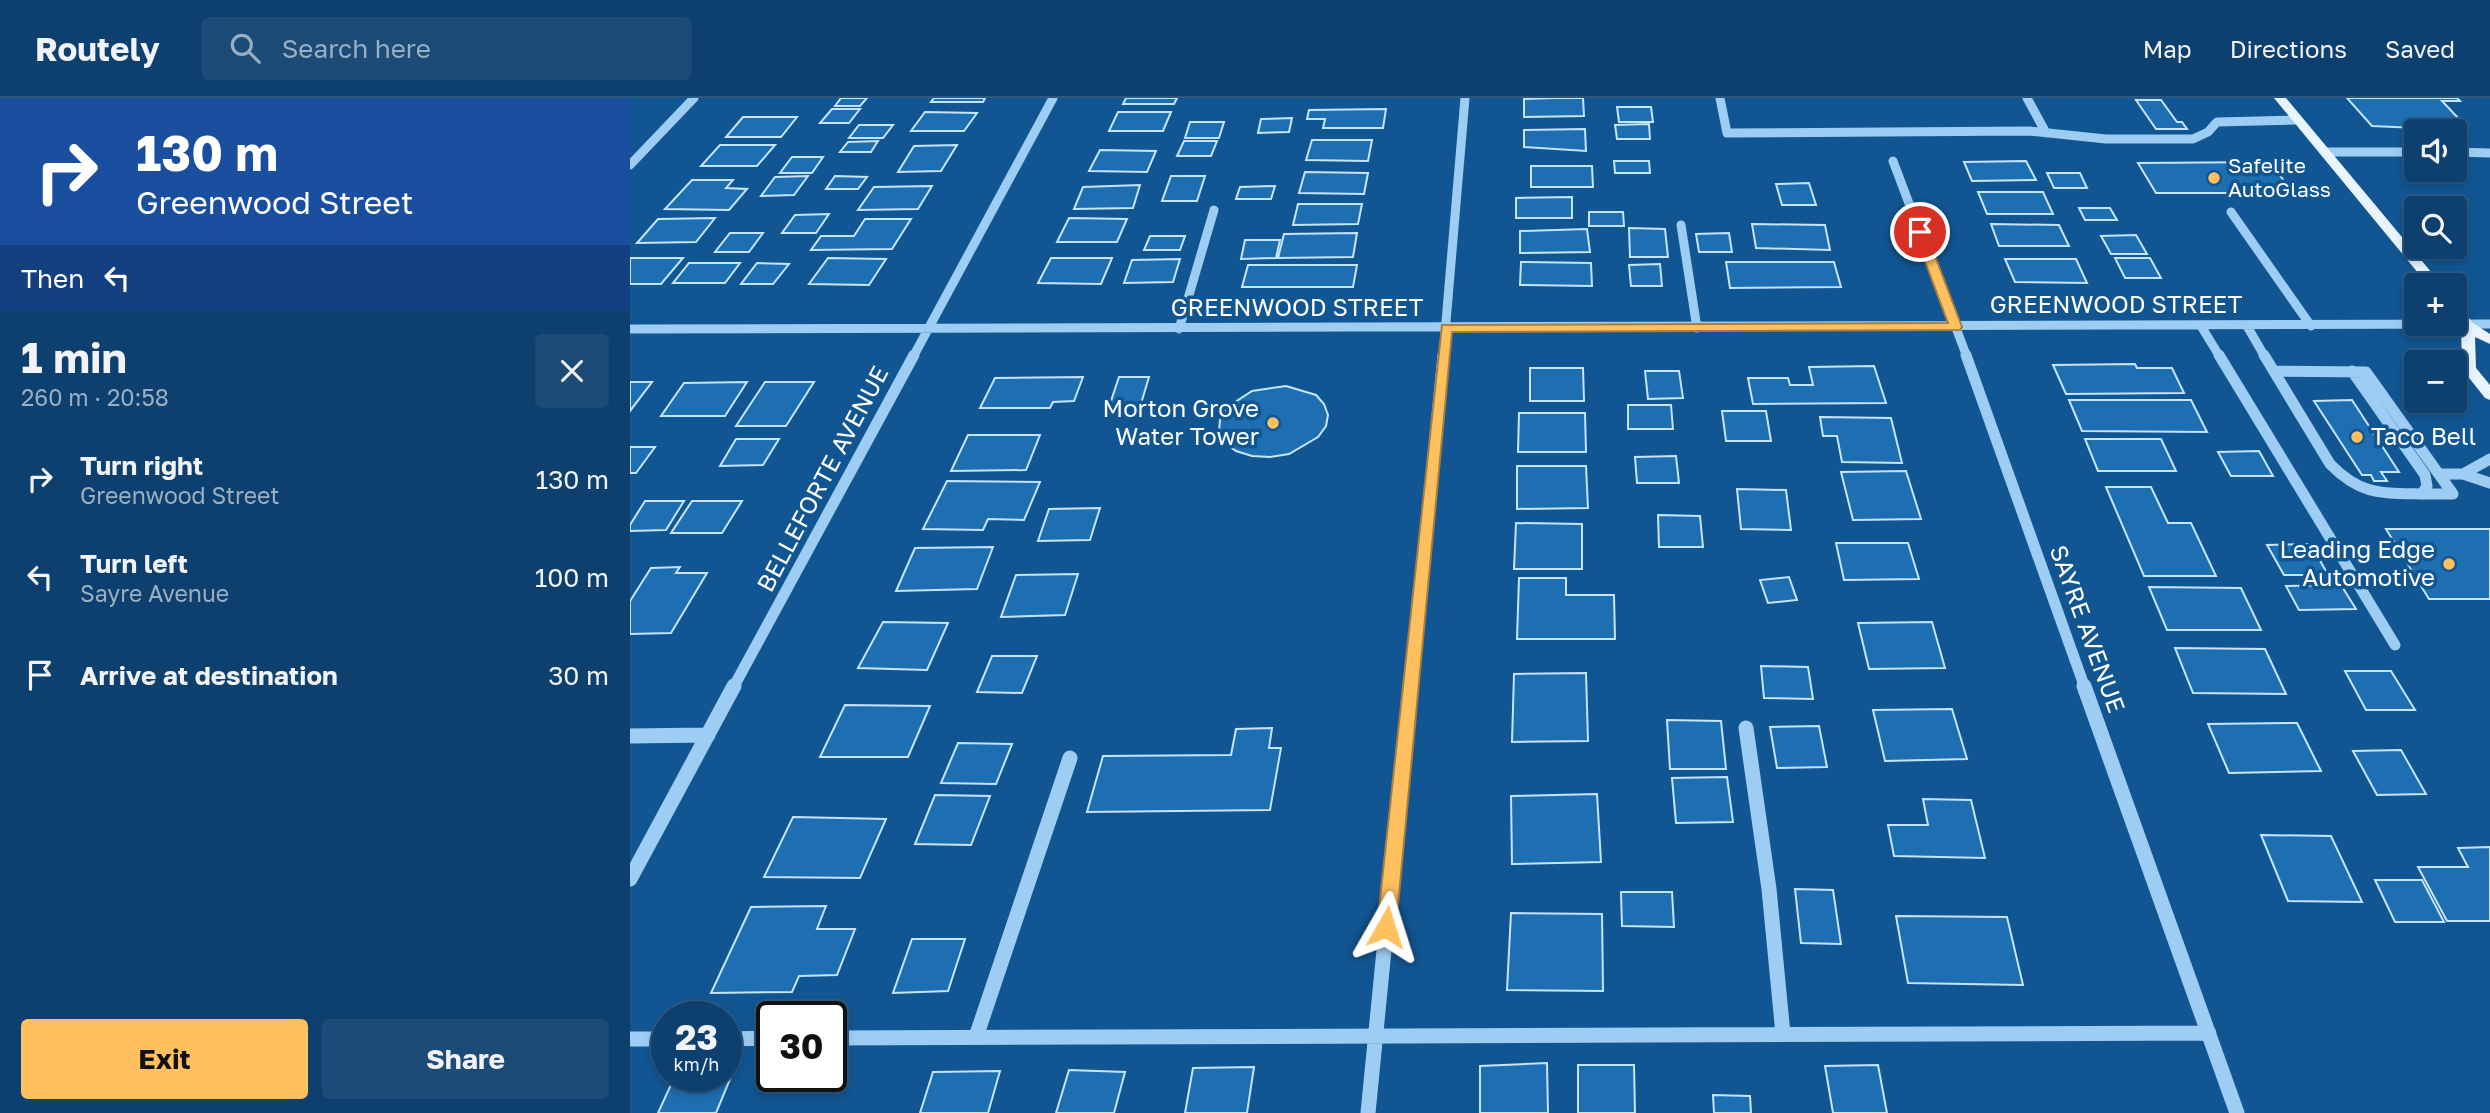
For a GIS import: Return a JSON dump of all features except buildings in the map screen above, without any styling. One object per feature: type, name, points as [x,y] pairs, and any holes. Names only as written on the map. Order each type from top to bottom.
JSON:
[{"type":"main road","points":[[2280,98],[2425,273]]},
{"type":"main road","points":[[2468,326],[2490,340]]},
{"type":"main road","points":[[2468,326],[2469,369],[2490,395]]},
{"type":"street","points":[[630,165],[694,98]]},
{"type":"street","name":"BELLEFORTE AVENUE","points":[[630,880],[1054,98]]},
{"type":"street","points":[[1368,1113],[1446,328],[1465,98]]},
{"type":"street","points":[[1720,98],[1727,133],[2046,133],[2106,139],[2193,139],[2208,132],[2217,121],[2298,120]]},
{"type":"street","points":[[2027,98],[2046,133]]},
{"type":"street","points":[[2326,152],[2404,152]]},
{"type":"street","points":[[2467,152],[2490,153]]},
{"type":"street","name":"SAYRE AVENUE","points":[[1893,161],[1956,327],[2238,1113]]},
{"type":"street","points":[[1179,329],[1214,210]]},
{"type":"street","points":[[2231,212],[2311,326]]},
{"type":"street","points":[[1681,225],[1697,328]]},
{"type":"street","name":"GREENWOOD STREET","points":[[630,329],[2490,324]]},
{"type":"street","points":[[2201,326],[2395,645]]},
{"type":"street","points":[[2247,326],[2274,371],[2330,464],[2344,481],[2366,492],[2453,494],[2366,372],[2274,371]]},
{"type":"street","points":[[2352,371],[2425,475],[2427,486],[2422,494]]},
{"type":"street","points":[[2462,474],[2490,459]]},
{"type":"street","points":[[2440,474],[2462,474],[2490,483]]},
{"type":"street","points":[[1746,728],[1769,889],[1783,1034]]},
{"type":"street","points":[[630,736],[708,735]]},
{"type":"street","points":[[976,1037],[1070,758]]},
{"type":"street","points":[[847,1038],[2209,1033]]},
{"type":"lane","points":[[630,1039],[651,1039]]},
{"type":"place","name":"Safelite AutoGlass","points":[[2214,178]]},
{"type":"place","name":"Morton Grove Water Tower","points":[[1273,423]]},
{"type":"place","name":"Taco Bell","points":[[2357,437]]},
{"type":"place","name":"Leading Edge Automotive","points":[[2449,564]]},
{"type":"route","points":[[1386,927],[1446,328],[1956,327],[1920,232]]}]
